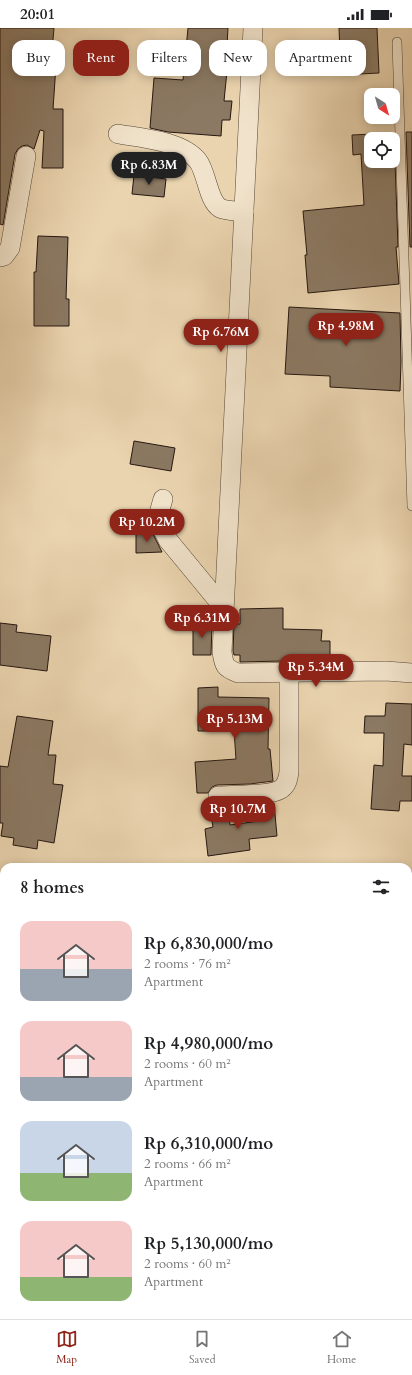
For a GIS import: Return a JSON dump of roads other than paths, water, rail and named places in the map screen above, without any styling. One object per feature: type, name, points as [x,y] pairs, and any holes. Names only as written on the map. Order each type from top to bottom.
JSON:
[{"type":"street","points":[[253,28],[224,608],[222,652],[224,663],[228,670],[238,673],[386,671],[412,673]]},
{"type":"street","points":[[118,134],[170,143],[185,152],[197,161],[206,176],[215,204],[221,208],[244,212]]},
{"type":"street","points":[[0,257],[4,256],[10,248],[26,156]]},
{"type":"street","points":[[162,499],[159,513],[160,524],[168,540],[224,608]]},
{"type":"street","points":[[218,796],[270,793],[280,790],[287,783],[289,772],[289,672]]},
{"type":"lane","points":[[396,42],[412,506]]}]
